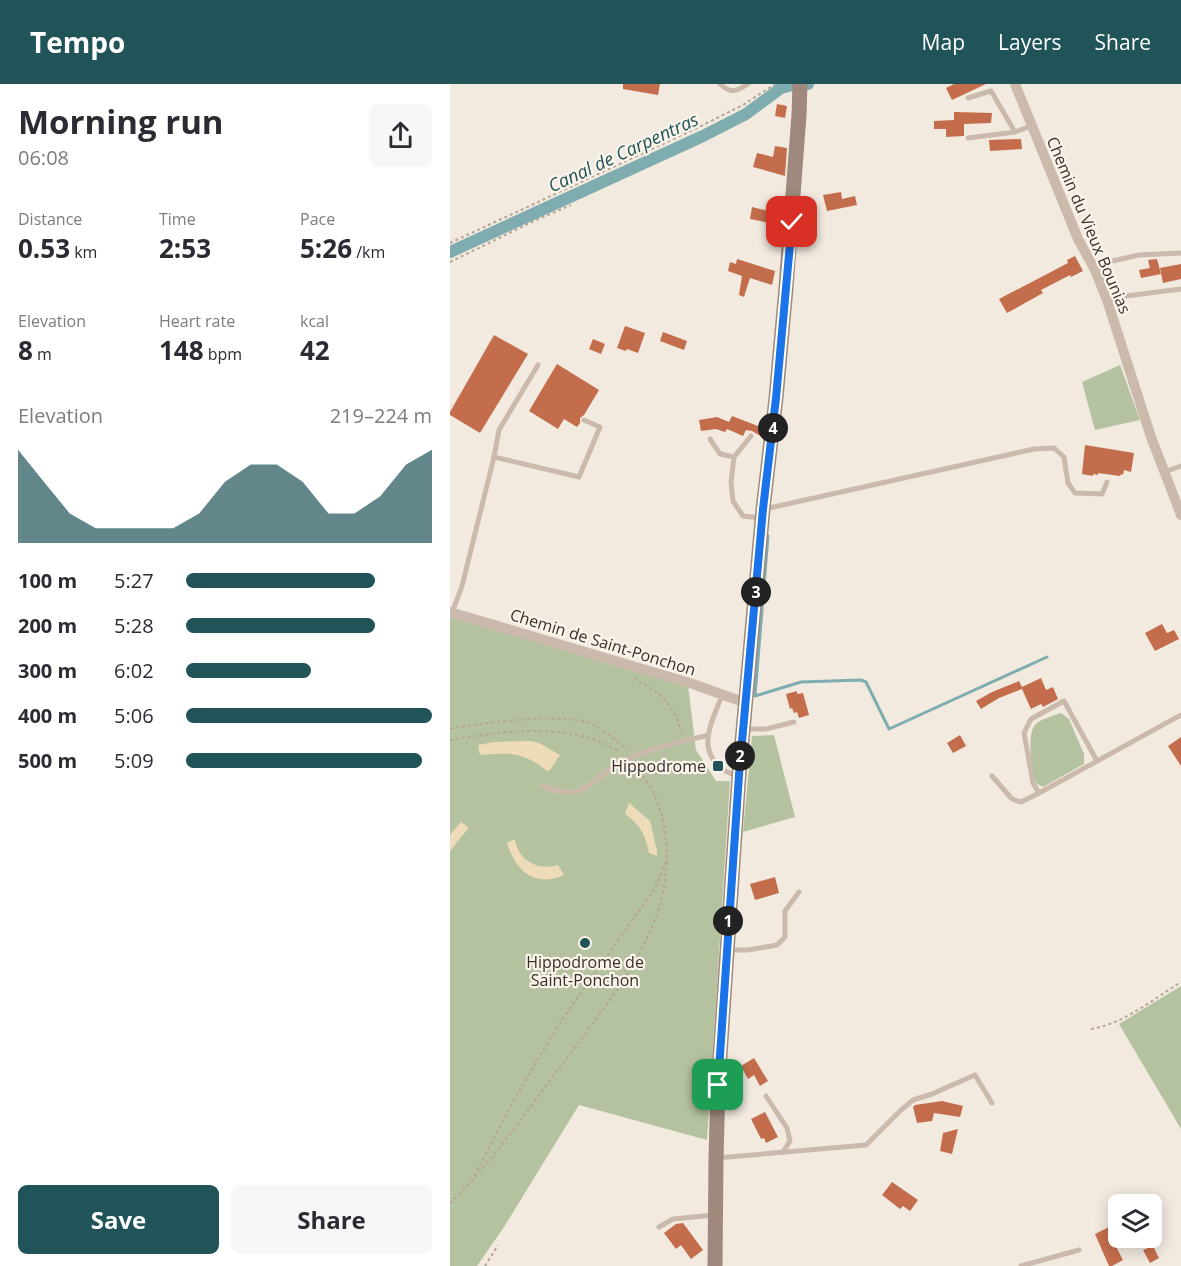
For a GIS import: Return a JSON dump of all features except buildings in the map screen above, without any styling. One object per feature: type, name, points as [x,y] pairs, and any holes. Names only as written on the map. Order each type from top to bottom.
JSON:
[{"type":"main road","points":[[715,1266],[716,1159],[726,950],[743,729],[786,288],[800,88]]},
{"type":"street","name":"Chemin du Vieux Bounias","points":[[1014,84],[1078,239],[1095,270],[1107,300],[1151,437],[1181,515]]},
{"type":"street","name":"Chemin de Saint-Ponchon","points":[[451,612],[723,694],[746,703]]},
{"type":"lane","points":[[720,84],[727,90],[736,91],[748,84]]},
{"type":"lane","points":[[968,98],[991,91],[1015,132]]},
{"type":"lane","points":[[968,138],[1015,132],[1031,126]]},
{"type":"lane","points":[[1095,270],[1108,262],[1139,255],[1181,253]]},
{"type":"lane","points":[[1107,300],[1181,289]]},
{"type":"lane","points":[[451,612],[462,586],[499,430],[538,365]]},
{"type":"lane","points":[[494,456],[579,477],[600,427],[584,420]]},
{"type":"lane","points":[[751,436],[734,457],[731,482],[733,501],[743,516],[763,514],[1035,449],[1054,448],[1064,457],[1068,483],[1075,493],[1102,494],[1107,482]]},
{"type":"lane","points":[[710,439],[720,454],[734,457]]},
{"type":"lane","points":[[1164,472],[1181,466]]},
{"type":"lane","points":[[723,694],[708,735],[709,749],[718,766],[726,772],[739,775]]},
{"type":"lane","points":[[1039,793],[1033,783],[1024,733],[1031,719],[1064,701],[1096,761]]},
{"type":"lane","points":[[992,776],[1012,799],[1021,802],[1181,715]]},
{"type":"lane","points":[[743,729],[766,729],[794,723]]},
{"type":"lane","points":[[543,786],[567,792],[579,791],[609,769],[628,759],[708,735]]},
{"type":"lane","points":[[726,950],[748,950],[777,945],[785,937],[785,911],[799,892]]},
{"type":"lane","points":[[716,1159],[866,1145],[913,1100],[975,1075],[992,1103]]},
{"type":"lane","points":[[766,1096],[787,1128],[790,1141],[783,1152]]},
{"type":"lane","points":[[659,1227],[674,1219],[715,1215]]},
{"type":"lane","points":[[1021,1266],[1079,1250]]},
{"type":"path","points":[[450,243],[695,129],[743,105],[775,84]]},
{"type":"path","points":[[450,262],[571,205]]},
{"type":"path","points":[[630,676],[667,701],[686,741]]},
{"type":"path","points":[[450,729],[496,722],[570,718],[593,724],[626,748],[642,754]]},
{"type":"path","points":[[450,740],[495,734],[567,733],[612,747],[628,759],[649,784],[660,806],[668,857],[660,908],[640,955],[561,1066],[503,1142],[450,1203]]},
{"type":"path","points":[[469,1183],[508,1111],[564,1017],[655,888],[668,857]]},
{"type":"path","points":[[1090,1029],[1104,1027],[1123,1019],[1181,982]]},
{"type":"path","points":[[485,1266],[498,1245]]},
{"type":"green space","points":[[1120,365],[1140,420],[1095,430],[1082,382]]},
{"type":"green space","name":"Hippodrome de Saint-Ponchon","points":[[450,617],[688,685],[696,750],[716,781],[730,781],[707,1140],[579,1105],[504,1227],[477,1266],[450,1266]]},
{"type":"green space","points":[[1061,713],[1069,719],[1084,754],[1084,764],[1043,787],[1036,782],[1032,770],[1031,736],[1035,725],[1040,721]]},
{"type":"green space","points":[[774,735],[795,817],[743,832],[752,736]]},
{"type":"green space","points":[[1181,986],[1181,1129],[1119,1024]]},
{"type":"sand","points":[[494,742],[539,743],[560,755],[550,770],[547,771],[530,760],[515,755],[480,755],[478,745]]},
{"type":"sand","points":[[629,803],[650,821],[657,856],[649,853],[642,831],[625,814]]},
{"type":"sand","points":[[461,822],[468,829],[450,852],[450,835]]},
{"type":"sand","points":[[515,839],[520,853],[530,862],[543,867],[558,865],[564,875],[553,879],[535,878],[521,869],[515,862],[507,843]]},
{"type":"waterway","name":"Canal de Carpentras","points":[[450,252],[703,136],[746,114],[781,88],[808,84]]},
{"type":"waterway","points":[[768,536],[755,696],[801,682],[861,680],[866,682],[889,729],[1047,657]]},
{"type":"place","name":"Hippodrome","points":[[718,766]]},
{"type":"place","name":"Hippodrome de Saint-Ponchon","points":[[585,943]]},
{"type":"route","points":[[718,1085],[739,775],[792,222]]}]
